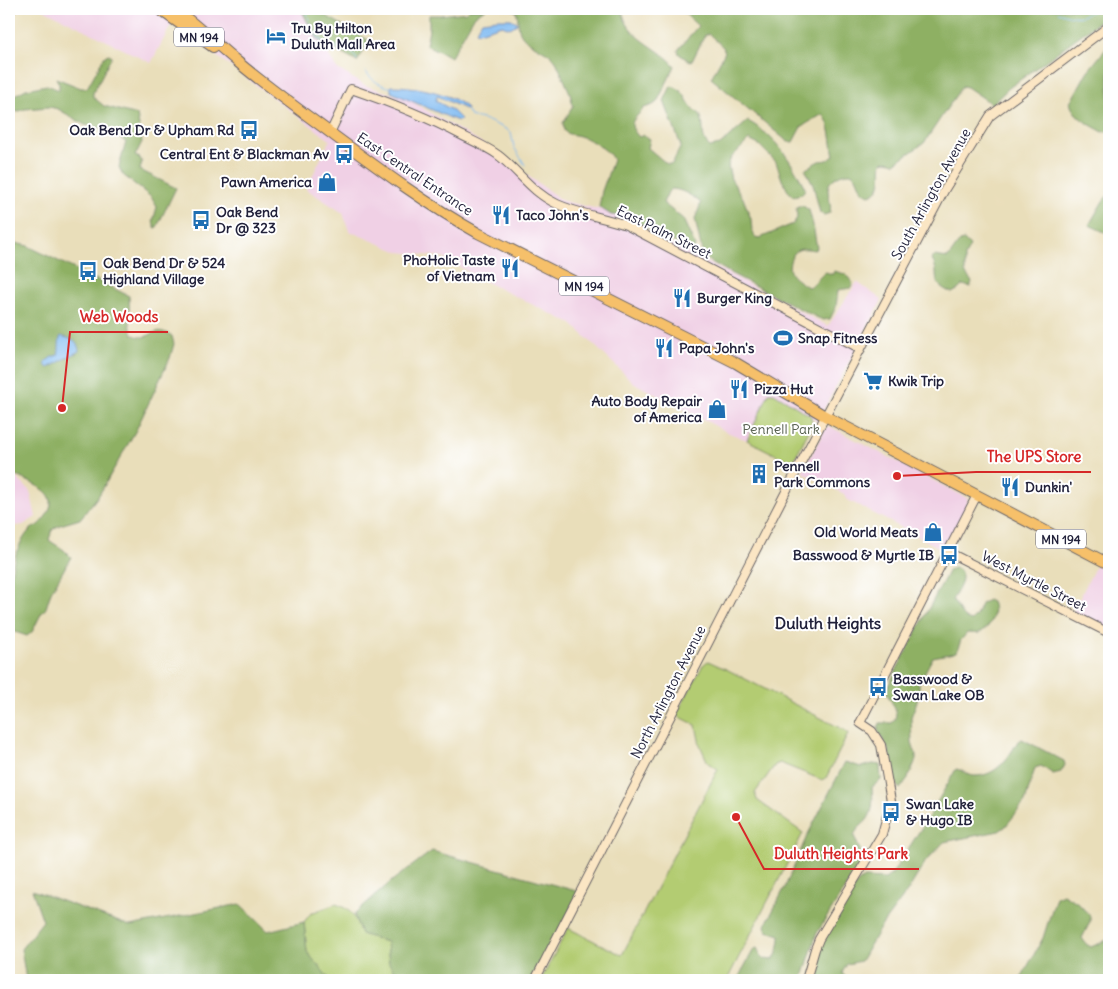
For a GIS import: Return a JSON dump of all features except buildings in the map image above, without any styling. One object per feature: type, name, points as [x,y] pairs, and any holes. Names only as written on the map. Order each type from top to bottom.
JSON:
[{"type":"highway","name":"East Central Entrance","points":[[159,9],[239,64],[413,193],[463,225],[745,368],[825,416]]},
{"type":"highway","name":"East Central Entrance","points":[[175,9],[201,29],[239,64]]},
{"type":"highway","name":"MN 194","points":[[825,416],[1109,564]]},
{"type":"street","name":"South Arlington Avenue","points":[[825,416],[945,190],[990,116],[1109,26]]},
{"type":"street","name":"East Palm Street","points":[[330,132],[351,89],[409,110],[452,130],[497,155],[526,184],[549,200],[572,210],[626,225],[722,274],[860,349]]},
{"type":"street","name":"North Arlington Avenue","points":[[535,980],[825,416]]},
{"type":"street","points":[[806,980],[819,939],[882,834],[891,801],[881,745],[872,732],[860,723],[977,495]]},
{"type":"street","name":"West Myrtle Street","points":[[948,552],[1109,633]]},
{"type":"shaded area","points":[[43,9],[303,9],[336,68],[364,85],[407,99],[520,166],[525,174],[563,201],[611,212],[828,326],[857,282],[882,300],[817,422],[774,393],[769,393],[747,440],[729,433],[634,383],[572,324],[482,280],[443,257],[399,252],[349,231],[343,213],[306,189],[330,140],[172,23],[151,63]]},
{"type":"shaded area","points":[[829,426],[967,498],[966,508],[944,550],[846,499],[844,494],[802,472],[825,429]]},
{"type":"shaded area","points":[[9,475],[18,479],[30,491],[36,517],[23,525],[14,526],[9,522]]},
{"type":"shaded area","points":[[1096,565],[1109,571],[1109,631],[1073,612]]},
{"type":"green space","points":[[301,9],[321,9],[323,14],[368,40],[357,62],[319,41]]},
{"type":"green space","points":[[469,9],[486,9],[475,15],[451,57],[426,45],[429,15],[466,12]]},
{"type":"green space","points":[[510,9],[622,9],[625,19],[636,35],[675,66],[657,102],[644,108],[632,124],[639,137],[644,135],[650,139],[648,148],[667,164],[672,164],[681,146],[664,101],[671,86],[679,89],[693,109],[700,114],[705,141],[710,147],[720,145],[748,121],[774,141],[788,158],[800,178],[805,188],[802,193],[793,196],[788,191],[776,162],[759,145],[749,140],[731,158],[728,165],[731,179],[743,198],[755,237],[760,238],[793,224],[797,218],[796,208],[798,206],[803,206],[809,210],[817,248],[795,252],[791,258],[789,269],[794,277],[808,287],[826,272],[833,274],[834,271],[845,274],[853,283],[851,288],[838,290],[836,307],[830,319],[823,320],[816,317],[703,257],[695,219],[701,203],[687,193],[671,189],[663,203],[683,219],[695,246],[693,252],[629,217],[611,215],[599,207],[602,191],[613,160],[597,144],[564,131],[563,123],[573,106],[570,93],[555,59],[522,36],[516,11]]},
{"type":"green space","points":[[680,9],[1109,9],[1109,14],[1009,88],[992,104],[967,87],[962,86],[924,143],[895,163],[882,162],[880,186],[874,193],[869,195],[862,191],[856,177],[851,173],[841,175],[831,182],[828,189],[830,213],[824,215],[820,213],[813,184],[805,169],[834,156],[830,129],[823,114],[801,127],[793,142],[788,142],[711,78],[725,52],[723,47],[709,34],[705,35],[692,61],[679,54],[678,50],[698,26]]},
{"type":"green space","points":[[1109,45],[1109,131],[1103,132],[1079,117],[1070,103],[1087,72]]},
{"type":"green space","points":[[109,54],[112,56],[93,93],[93,97],[104,106],[137,115],[142,142],[135,156],[140,158],[142,162],[140,170],[176,188],[155,228],[153,221],[157,207],[151,197],[123,175],[119,167],[126,142],[105,129],[85,125],[58,109],[49,107],[25,109],[9,114],[9,92],[15,95],[26,89],[47,85],[59,90],[56,78],[81,88],[87,88],[103,59]]},
{"type":"green space","points":[[1109,194],[1109,234],[1089,225]]},
{"type":"green space","points":[[964,240],[970,246],[965,256],[965,273],[972,282],[970,287],[963,285],[952,293],[944,289],[937,282],[935,266],[932,260],[934,256],[948,258],[960,241]]},
{"type":"green space","points":[[9,243],[28,246],[129,296],[130,324],[133,335],[145,337],[158,331],[172,336],[174,344],[170,358],[136,430],[99,495],[80,519],[53,529],[50,541],[71,557],[51,592],[46,608],[32,632],[27,636],[9,630],[13,563],[23,539],[30,530],[43,520],[51,504],[48,494],[44,490],[16,476],[9,475]],"holes":[[[60,339],[72,339],[78,347],[77,353],[51,367],[46,366],[46,362],[54,356],[58,356]]]},
{"type":"green space","name":"Pennell Park","points":[[769,393],[774,393],[811,416],[812,425],[792,463],[747,440]]},
{"type":"green space","points":[[959,569],[962,581],[952,600],[962,615],[971,621],[976,616],[981,604],[988,600],[992,602],[994,611],[992,620],[983,631],[967,633],[954,653],[933,657],[919,683],[919,696],[911,717],[912,742],[916,760],[908,778],[900,789],[896,785],[888,749],[878,731],[880,723],[892,723],[896,715],[886,690],[949,570]]},
{"type":"green space","points":[[708,661],[846,731],[848,734],[826,778],[822,780],[780,763],[775,765],[755,793],[757,800],[803,833],[727,980],[648,980],[637,975],[634,980],[541,980],[568,928],[622,955],[718,769],[708,763],[700,745],[696,725],[676,715],[703,665]]},
{"type":"green space","points":[[1022,739],[1064,761],[1065,765],[1061,772],[1053,774],[1041,766],[1035,768],[1025,802],[1005,827],[999,831],[944,842],[926,861],[909,889],[880,928],[861,961],[847,964],[842,973],[848,980],[811,980],[814,966],[824,941],[836,917],[858,882],[864,878],[885,879],[892,874],[931,813],[956,769],[972,776],[990,773],[1001,764],[1011,753],[1018,741]]},
{"type":"green space","points":[[845,762],[861,767],[873,764],[880,765],[881,780],[872,787],[871,813],[854,836],[863,857],[862,861],[817,933],[802,980],[737,980],[754,949],[757,948],[763,959],[773,960],[776,954],[780,935],[767,931],[765,926],[785,887],[807,836]]},
{"type":"green space","points":[[432,851],[580,892],[531,980],[401,980],[389,963],[387,942],[361,934],[354,914],[393,880]]},
{"type":"green space","points":[[32,890],[130,926],[240,904],[268,931],[304,922],[307,952],[330,980],[26,980],[21,949],[43,921]]},
{"type":"green space","points":[[1063,894],[1078,903],[1090,916],[1090,922],[1082,938],[1086,944],[1091,947],[1109,939],[1109,980],[1020,980],[1043,938],[1056,897]]},
{"type":"green space","points":[[336,904],[347,909],[353,915],[361,934],[387,942],[389,963],[401,980],[330,980],[307,952],[304,922],[311,913]]},
{"type":"water","points":[[511,19],[517,22],[517,24],[510,28],[502,25],[479,32],[476,31],[482,21]]},
{"type":"water","points":[[391,86],[410,87],[441,94],[459,102],[467,110],[437,96],[436,101],[452,110],[461,119],[459,121],[455,120],[391,92]]},
{"type":"water","points":[[61,336],[75,342],[79,351],[48,368],[45,362],[58,355]]},
{"type":"waterway","points":[[306,9],[309,21],[316,35],[323,42],[350,52],[357,60]]},
{"type":"waterway","points":[[1058,12],[1078,16],[1086,15],[1096,9]]},
{"type":"waterway","points":[[366,72],[378,83],[392,88]]},
{"type":"waterway","points":[[466,110],[470,116],[486,120],[511,133],[514,147],[525,165]]},
{"type":"place","name":"Tru By Hilton Duluth Mall Area","points":[[276,36]]},
{"type":"place","name":"Oak Bend Dr & Upham Rd","points":[[249,130]]},
{"type":"place","name":"Central Ent & Blackman Av","points":[[344,154]]},
{"type":"place","name":"Pawn America","points":[[327,182]]},
{"type":"place","name":"Taco John's","points":[[501,215]]},
{"type":"place","name":"Oak Bend Dr @ 323","points":[[201,220]]},
{"type":"place","name":"PhoHolic Taste of Vietnam","points":[[510,268]]},
{"type":"place","name":"Oak Bend Dr & 524 Highland Village","points":[[88,271]]},
{"type":"place","name":"Burger King","points":[[682,298]]},
{"type":"place","name":"Snap Fitness","points":[[783,338]]},
{"type":"place","name":"Papa John's","points":[[664,348]]},
{"type":"place","name":"Kwik Trip","points":[[873,381]]},
{"type":"place","name":"Pizza Hut","points":[[739,389]]},
{"type":"place","name":"Web Woods","points":[[62,408]]},
{"type":"place","name":"Auto Body Repair of America","points":[[717,409]]},
{"type":"place","name":"Pennell Park Commons","points":[[759,474]]},
{"type":"place","name":"The UPS Store","points":[[897,476]]},
{"type":"place","name":"Dunkin'","points":[[1010,487]]},
{"type":"place","name":"Old World Meats","points":[[933,532]]},
{"type":"place","name":"Basswood & Myrtle IB","points":[[949,555]]},
{"type":"place","name":"Basswood & Swan Lake OB","points":[[878,687]]},
{"type":"place","name":"Swan Lake & Hugo IB","points":[[891,812]]},
{"type":"place","name":"Duluth Heights Park","points":[[736,817]]},
{"type":"district","name":"Duluth Heights","points":[[828,623]]}]
